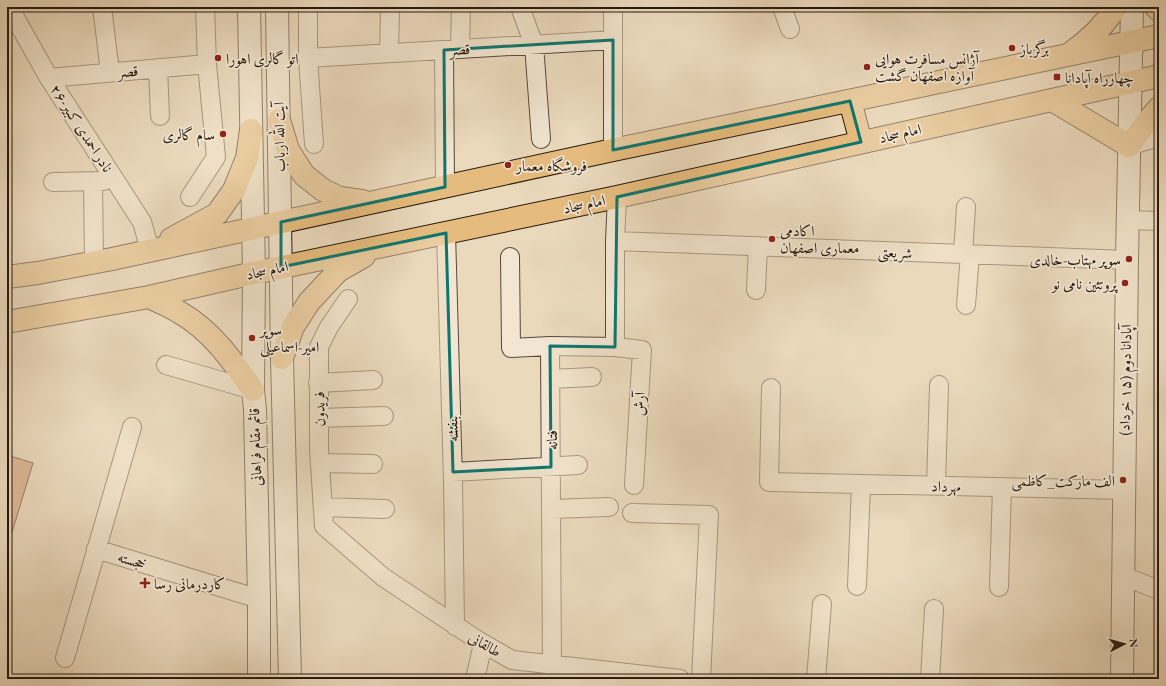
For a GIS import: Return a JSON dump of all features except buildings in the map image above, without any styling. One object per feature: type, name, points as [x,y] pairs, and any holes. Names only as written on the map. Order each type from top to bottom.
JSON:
[{"type":"main road","name":"آیت الله ارباب","points":[[249,7],[252,221]]},
{"type":"main road","name":"آیت الله ارباب","points":[[277,7],[281,267]]},
{"type":"main road","points":[[1067,55],[1085,43],[1107,21],[1116,7]]},
{"type":"main road","points":[[1131,82],[1132,7]]},
{"type":"main road","points":[[1156,7],[1159,10]]},
{"type":"main road","points":[[7,278],[150,250],[252,221],[280,222],[612,150],[1159,36]]},
{"type":"main road","name":"امام سجاد","points":[[7,322],[149,297],[281,267],[617,197],[1159,76]]},
{"type":"main road","name":"آپادانا دوم (۱۵ خرداد)","points":[[1122,679],[1127,260],[1131,82]]},
{"type":"main road","points":[[1052,100],[1129,146],[1159,108]]},
{"type":"main road","points":[[850,101],[861,142]]},
{"type":"main road","points":[[279,120],[288,150],[304,175],[323,190],[340,198],[377,202]]},
{"type":"main road","points":[[150,250],[217,214],[234,190],[247,158],[251,130]]},
{"type":"main road","name":"قائم مقام فراهانی","points":[[252,221],[254,273],[254,400],[259,599],[259,679]]},
{"type":"main road","points":[[282,358],[293,327],[309,302],[338,271],[380,246]]},
{"type":"main road","name":"قائم مقام فراهانی","points":[[281,267],[290,679]]},
{"type":"main road","points":[[149,297],[180,312],[207,332],[232,359],[256,403],[259,398],[265,394],[271,393],[278,396],[282,401],[284,408]]},
{"type":"street","name":"۲۶-نادر احمدی کبیر","points":[[10,7],[49,78],[142,222],[150,250]]},
{"type":"street","points":[[102,7],[110,72]]},
{"type":"street","points":[[190,197],[216,157],[207,64],[205,7]]},
{"type":"street","points":[[308,7],[308,58],[314,144]]},
{"type":"street","points":[[389,53],[390,7]]},
{"type":"street","points":[[445,187],[452,50],[461,7]]},
{"type":"street","points":[[520,7],[534,45],[541,139]]},
{"type":"street","points":[[612,150],[613,7]]},
{"type":"street","points":[[782,7],[790,29]]},
{"type":"street","name":"قصر","points":[[308,58],[612,40]]},
{"type":"street","name":"قصر","points":[[49,78],[207,64]]},
{"type":"street","points":[[158,68],[160,116]]},
{"type":"street","points":[[1129,146],[1159,137]]},
{"type":"street","points":[[53,182],[93,182],[115,180]]},
{"type":"street","points":[[93,182],[94,262]]},
{"type":"street","points":[[615,348],[615,241],[617,197]]},
{"type":"street","points":[[966,207],[966,305]]},
{"type":"street","points":[[1128,220],[1159,221]]},
{"type":"street","name":"بنفشه","points":[[446,233],[453,472],[455,626]]},
{"type":"street","name":"شریعتی","points":[[615,241],[1127,260]]},
{"type":"street","points":[[756,290],[758,246]]},
{"type":"street","points":[[510,256],[510,348],[550,346]]},
{"type":"street","name":"فریدون","points":[[324,526],[320,463],[318,383],[319,347],[329,327],[348,300]]},
{"type":"street","name":"آرش","points":[[550,346],[642,350],[634,485]]},
{"type":"street","name":"فتانه","points":[[550,346],[551,672]]},
{"type":"street","points":[[166,365],[254,400]]},
{"type":"street","points":[[550,379],[592,377]]},
{"type":"street","points":[[318,383],[373,380]]},
{"type":"street","points":[[936,486],[939,385]]},
{"type":"street","name":"مهرداد","points":[[771,388],[769,482],[1124,490]]},
{"type":"street","points":[[319,418],[384,416]]},
{"type":"street","points":[[65,658],[132,427]]},
{"type":"street","points":[[320,463],[373,464]]},
{"type":"street","points":[[453,472],[578,465]]},
{"type":"street","points":[[857,586],[861,484]]},
{"type":"street","points":[[999,588],[1002,487]]},
{"type":"street","points":[[323,507],[384,509]]},
{"type":"street","points":[[551,509],[609,507]]},
{"type":"street","points":[[632,513],[709,515],[701,679]]},
{"type":"street","name":"طالقانی","points":[[324,526],[383,577],[455,626],[512,660],[551,672],[680,679]]},
{"type":"street","name":"خجسته","points":[[96,549],[259,599]]},
{"type":"street","points":[[1123,576],[1159,590]]},
{"type":"street","points":[[816,679],[822,604]]},
{"type":"street","points":[[930,679],[934,608]]},
{"type":"street","points":[[475,679],[483,644]]},
{"type":"highlighted area","points":[[613,40],[613,150],[850,101],[861,142],[617,197],[615,347],[550,346],[551,467],[453,472],[446,233],[281,267],[281,222],[445,187],[444,50]]},
{"type":"place","name":"برگرباز","points":[[1012,48]]},
{"type":"place","name":"اتو گالری اهورا","points":[[218,58]]},
{"type":"place","name":"آژانس مسافرت هوایی آوازه اصفهان گشت","points":[[867,67]]},
{"type":"place","name":"چهارراه آپادانا","points":[[1057,77]]},
{"type":"place","name":"سام گالری","points":[[223,134]]},
{"type":"place","name":"فروشگاه معمار","points":[[508,165]]},
{"type":"place","name":"اکادمی معماری اصفهان","points":[[772,239]]},
{"type":"place","name":"سوپر مهتاب-خالدی","points":[[1129,259]]},
{"type":"place","name":"پروتئین نامی نو","points":[[1125,283]]},
{"type":"place","name":"سوپر امیر-اسماعیلی","points":[[252,338]]},
{"type":"place","name":"الف مارکت_کاظمی","points":[[1123,480]]},
{"type":"place","name":"کاردرمانی رسا","points":[[145,583]]}]
